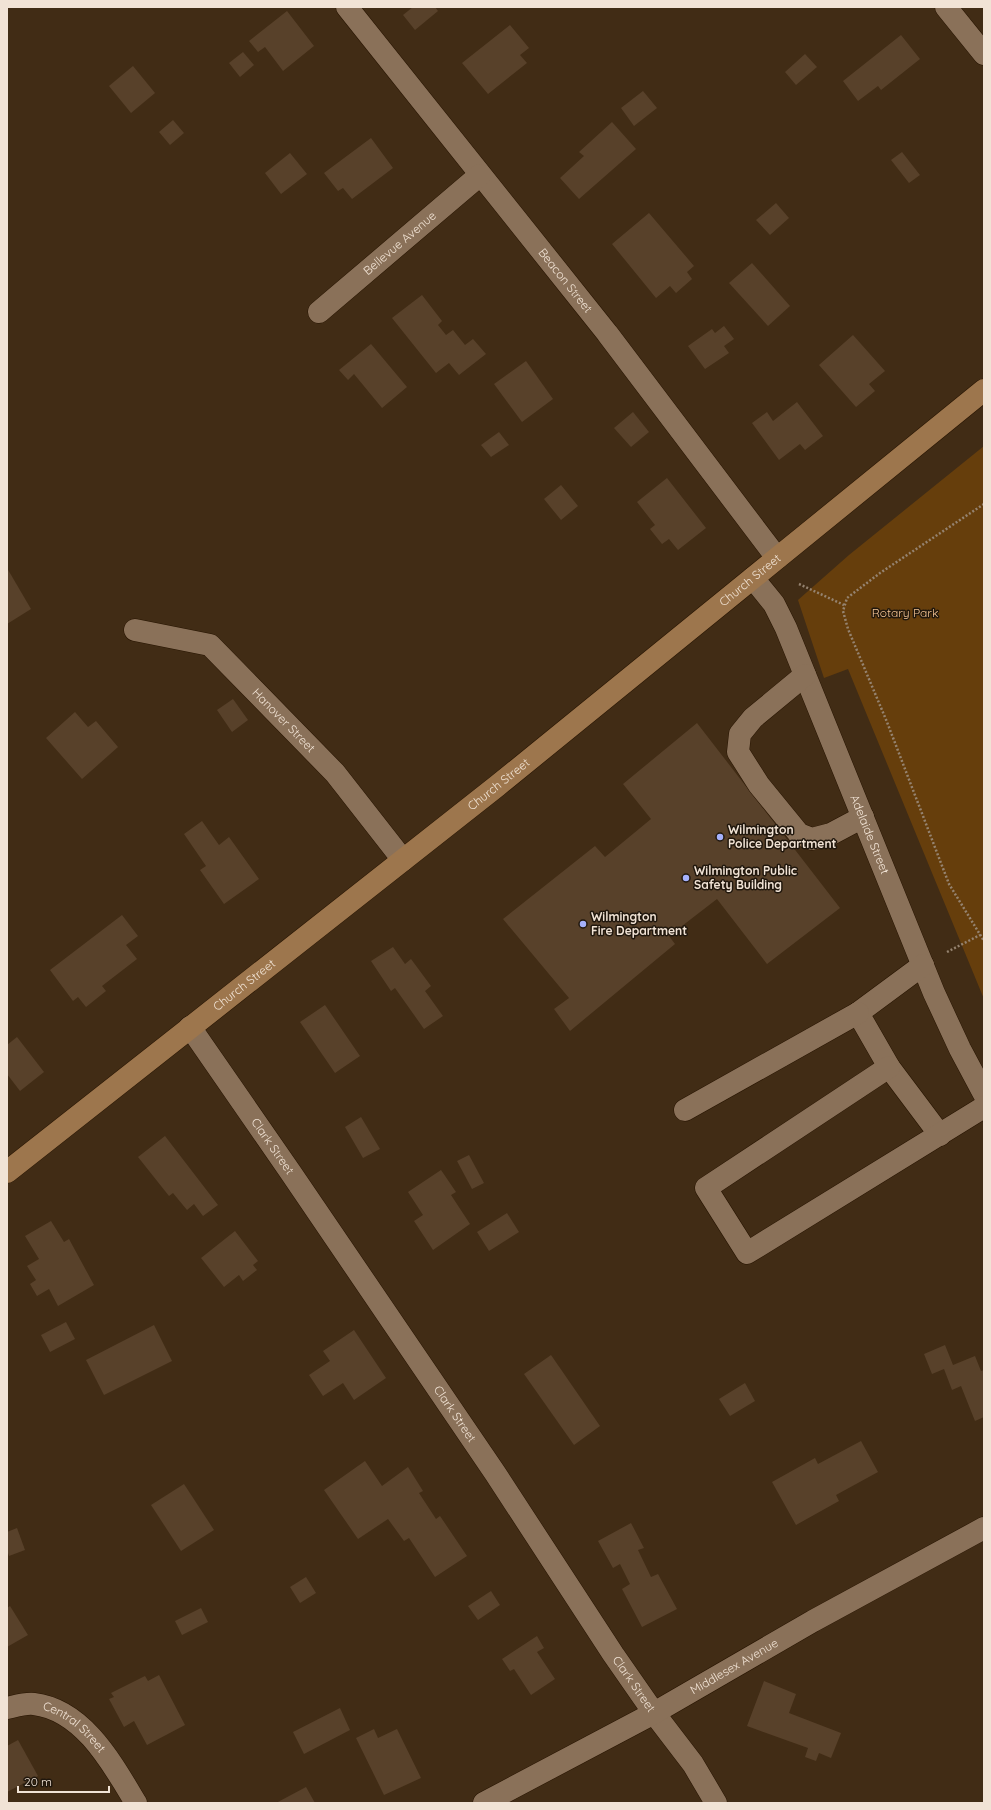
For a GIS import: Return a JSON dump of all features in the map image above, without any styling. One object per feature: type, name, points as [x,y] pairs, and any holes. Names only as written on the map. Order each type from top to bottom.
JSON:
[{"type":"main road","name":"Church Street","points":[[7,1172],[497,786],[984,390]]},
{"type":"street","name":"Beacon Street","points":[[347,7],[607,333],[777,558]]},
{"type":"street","points":[[946,7],[984,54]]},
{"type":"street","name":"Bellevue Avenue","points":[[319,312],[480,175]]},
{"type":"street","name":"Adelaide Street","points":[[753,578],[779,613],[923,965],[960,1049],[984,1094]]},
{"type":"street","name":"Hanover Street","points":[[135,630],[210,645],[335,773],[403,860]]},
{"type":"street","points":[[805,675],[753,718],[740,734],[738,752],[759,785],[799,834],[812,839],[831,834],[863,817]]},
{"type":"street","points":[[685,1110],[858,1013],[923,965]]},
{"type":"street","points":[[858,1013],[889,1067],[940,1135]]},
{"type":"street","name":"Clark Street","points":[[190,1027],[292,1173],[482,1453],[654,1713],[693,1764],[716,1803]]},
{"type":"street","points":[[889,1067],[706,1188],[747,1253],[984,1107]]},
{"type":"street","name":"Middlesex Avenue","points":[[484,1803],[654,1713],[813,1621],[984,1528]]},
{"type":"street","name":"Central Street","points":[[7,1708],[35,1704],[60,1712],[72,1719],[93,1739],[136,1803]]},
{"type":"path","points":[[984,504],[880,573],[847,598],[844,605],[843,616],[887,722],[949,884],[984,941]]},
{"type":"path","points":[[799,584],[844,605]]},
{"type":"path","points":[[923,965],[980,935]]},
{"type":"green space","name":"Rotary Park","points":[[984,446],[984,999],[848,669],[824,678],[798,600],[849,555]]},
{"type":"building","points":[[413,7],[435,7],[438,11],[415,30],[403,15]]},
{"type":"building","points":[[287,11],[314,46],[283,71],[265,47],[258,52],[249,41]]},
{"type":"building","points":[[510,25],[529,48],[520,55],[527,63],[488,94],[462,63]]},
{"type":"building","points":[[901,35],[920,59],[881,90],[878,86],[858,101],[843,81]]},
{"type":"building","points":[[243,52],[254,65],[240,77],[229,63]]},
{"type":"building","points":[[805,54],[817,67],[796,85],[785,72]]},
{"type":"building","points":[[133,66],[155,93],[131,113],[109,86]]},
{"type":"building","points":[[643,91],[657,108],[634,126],[621,108]]},
{"type":"building","points":[[173,120],[184,133],[170,145],[159,132]]},
{"type":"building","points":[[612,122],[636,149],[579,199],[560,178],[584,156],[579,152]]},
{"type":"building","points":[[371,138],[393,168],[352,199],[343,188],[338,191],[324,173]]},
{"type":"building","points":[[902,152],[920,175],[909,183],[891,160]]},
{"type":"building","points":[[290,153],[307,174],[281,194],[265,173]]},
{"type":"building","points":[[776,203],[789,218],[770,235],[756,220]]},
{"type":"building","points":[[649,213],[694,266],[687,272],[692,279],[676,293],[670,286],[656,298],[612,244]]},
{"type":"building","points":[[752,263],[790,306],[768,326],[729,283]]},
{"type":"building","points":[[422,295],[442,321],[438,325],[446,335],[453,330],[465,345],[473,339],[486,354],[459,375],[449,363],[436,373],[392,318]]},
{"type":"building","points":[[724,326],[734,339],[724,346],[729,353],[705,369],[688,346],[712,329],[715,333]]},
{"type":"building","points":[[853,335],[885,371],[869,384],[875,391],[856,407],[819,365]]},
{"type":"building","points":[[371,344],[407,387],[382,408],[354,374],[348,380],[339,370]]},
{"type":"building","points":[[526,361],[553,399],[522,422],[494,384]]},
{"type":"building","points":[[797,402],[823,436],[805,450],[800,444],[779,460],[752,423],[767,412],[773,421]]},
{"type":"building","points":[[633,412],[649,432],[631,447],[614,428]]},
{"type":"building","points":[[499,432],[509,445],[491,457],[481,445]]},
{"type":"building","points":[[667,478],[706,528],[678,550],[669,539],[662,544],[650,529],[655,525],[637,502]]},
{"type":"building","points":[[561,485],[578,506],[561,520],[544,499]]},
{"type":"building","points":[[7,568],[31,609],[7,624]]},
{"type":"building","points":[[233,699],[248,720],[232,732],[217,710]]},
{"type":"building","points":[[75,712],[88,727],[96,721],[118,747],[82,779],[46,738]]},
{"type":"building","name":"Wilmington Public Safety Building","points":[[697,723],[840,908],[767,964],[717,899],[669,936],[675,944],[570,1031],[554,1009],[569,998],[503,919],[595,846],[605,857],[651,819],[623,784]]},
{"type":"building","points":[[202,821],[219,845],[229,837],[259,879],[224,904],[200,870],[206,866],[184,834]]},
{"type":"building","points":[[122,915],[138,936],[126,945],[137,959],[102,986],[106,991],[86,1007],[78,997],[73,1001],[50,970]]},
{"type":"building","points":[[393,947],[405,964],[411,959],[431,986],[425,991],[443,1016],[424,1029],[395,988],[391,991],[371,961]]},
{"type":"building","points":[[325,1005],[360,1056],[335,1073],[300,1022]]},
{"type":"building","points":[[17,1037],[44,1072],[20,1091],[7,1074],[7,1045]]},
{"type":"building","points":[[361,1117],[380,1149],[363,1158],[345,1127]]},
{"type":"building","points":[[165,1136],[218,1205],[203,1216],[194,1204],[187,1210],[173,1193],[169,1196],[138,1157]]},
{"type":"building","points":[[469,1155],[484,1183],[472,1189],[457,1161]]},
{"type":"building","points":[[441,1170],[456,1192],[451,1195],[470,1224],[433,1250],[414,1221],[423,1215],[408,1192]]},
{"type":"building","points":[[507,1213],[519,1232],[489,1251],[477,1232]]},
{"type":"building","points":[[51,1221],[64,1242],[69,1239],[94,1285],[58,1306],[49,1289],[37,1296],[30,1284],[36,1280],[27,1266],[39,1259],[25,1236]]},
{"type":"building","points":[[235,1231],[258,1261],[253,1265],[257,1270],[243,1281],[239,1275],[224,1287],[201,1258]]},
{"type":"building","points":[[66,1322],[75,1339],[50,1352],[41,1335]]},
{"type":"building","points":[[154,1325],[172,1361],[104,1395],[86,1360]]},
{"type":"building","points":[[354,1330],[386,1378],[354,1400],[343,1383],[323,1396],[309,1375],[330,1361],[323,1351]]},
{"type":"building","points":[[945,1345],[953,1365],[975,1356],[981,1371],[984,1370],[984,1417],[975,1421],[961,1386],[952,1390],[944,1369],[932,1374],[924,1354]]},
{"type":"building","points":[[551,1355],[600,1426],[574,1445],[524,1374]]},
{"type":"building","points":[[745,1383],[755,1401],[730,1416],[719,1399]]},
{"type":"building","points":[[861,1441],[878,1472],[836,1495],[839,1501],[796,1525],[772,1482],[815,1458],[818,1464]]},
{"type":"building","points":[[365,1461],[382,1486],[408,1467],[423,1491],[419,1493],[436,1519],[440,1516],[467,1556],[435,1577],[409,1538],[404,1541],[388,1519],[358,1539],[324,1490]]},
{"type":"building","points":[[184,1484],[214,1530],[181,1551],[151,1505]]},
{"type":"building","points":[[631,1523],[644,1548],[638,1550],[651,1577],[658,1574],[677,1609],[642,1627],[622,1589],[630,1584],[620,1564],[613,1568],[598,1541]]},
{"type":"building","points":[[17,1528],[25,1550],[9,1556],[7,1550],[7,1532]]},
{"type":"building","points":[[306,1577],[316,1593],[300,1603],[290,1587]]},
{"type":"building","points":[[491,1591],[500,1605],[478,1620],[468,1606]]},
{"type":"building","points":[[10,1606],[28,1635],[7,1647],[7,1608]]},
{"type":"building","points":[[201,1608],[208,1622],[182,1635],[175,1621]]},
{"type":"building","points":[[537,1636],[544,1648],[537,1652],[555,1679],[531,1695],[514,1669],[510,1671],[502,1659]]},
{"type":"building","points":[[159,1675],[185,1725],[147,1745],[134,1721],[124,1727],[109,1699],[114,1697],[111,1693],[145,1676],[148,1681]]},
{"type":"building","points":[[764,1681],[796,1694],[789,1713],[841,1733],[831,1758],[819,1753],[816,1761],[805,1757],[808,1748],[747,1726]]},
{"type":"building","points":[[340,1708],[350,1730],[304,1754],[293,1732]]},
{"type":"building","points":[[374,1729],[378,1738],[397,1729],[421,1778],[384,1795],[356,1738]]},
{"type":"building","points":[[18,1740],[38,1776],[7,1792],[7,1746]]},
{"type":"building","points":[[306,1787],[315,1803],[276,1803]]},
{"type":"place","name":"Wilmington Police Department","points":[[720,837]]},
{"type":"place","name":"Wilmington Public Safety Building","points":[[686,878]]},
{"type":"place","name":"Wilmington Fire Department","points":[[583,924]]}]
